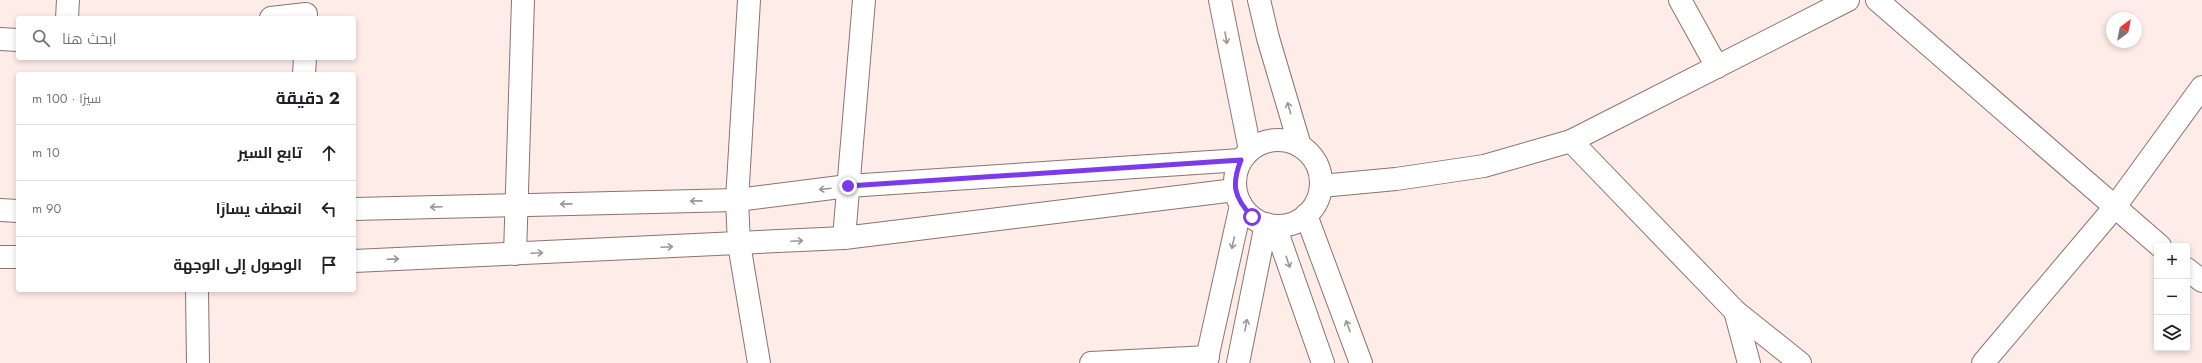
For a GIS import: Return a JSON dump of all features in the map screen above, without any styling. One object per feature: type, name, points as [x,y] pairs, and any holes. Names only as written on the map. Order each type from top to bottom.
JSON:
[{"type":"street","points":[[67,16],[68,0]]},
{"type":"street","points":[[515,254],[523,0]]},
{"type":"street","points":[[749,0],[737,200],[739,244],[759,363]]},
{"type":"street","points":[[844,238],[864,0]]},
{"type":"street","points":[[1220,0],[1245,155]]},
{"type":"street","points":[[1259,0],[1268,38],[1300,146]]},
{"type":"street","points":[[1680,0],[1717,67]]},
{"type":"street","points":[[1321,186],[1396,179],[1484,166],[1571,142],[1848,0]]},
{"type":"street","points":[[1877,0],[2114,208],[2156,243]]},
{"type":"street","points":[[281,16],[306,11]]},
{"type":"street","points":[[0,39],[16,40]]},
{"type":"street","points":[[304,72],[305,60]]},
{"type":"street","points":[[1983,363],[2114,208],[2202,87]]},
{"type":"street","points":[[1091,363],[1207,360],[1238,198],[1236,174],[1245,155],[1262,143],[1275,140],[1288,141],[1300,146],[1316,163],[1320,174],[1321,186],[1316,202],[1306,216],[1286,225],[1270,225],[1252,217],[1238,198]]},
{"type":"street","points":[[1571,142],[1735,311],[1800,363]]},
{"type":"street","points":[[356,210],[737,200],[848,186],[1245,155]]},
{"type":"street","points":[[356,260],[739,244],[844,238],[1238,198]]},
{"type":"street","points":[[0,210],[16,211]]},
{"type":"street","points":[[1306,216],[1361,363]]},
{"type":"street","points":[[1238,363],[1270,225]]},
{"type":"street","points":[[1270,225],[1322,363]]},
{"type":"street","points":[[0,257],[16,257]]},
{"type":"street","points":[[2190,271],[2202,281]]},
{"type":"street","points":[[197,292],[198,363]]},
{"type":"street","points":[[1735,311],[1749,363]]},
{"type":"route","points":[[848,186],[1241,160],[1236,174],[1235,190],[1241,205],[1252,217]]}]
